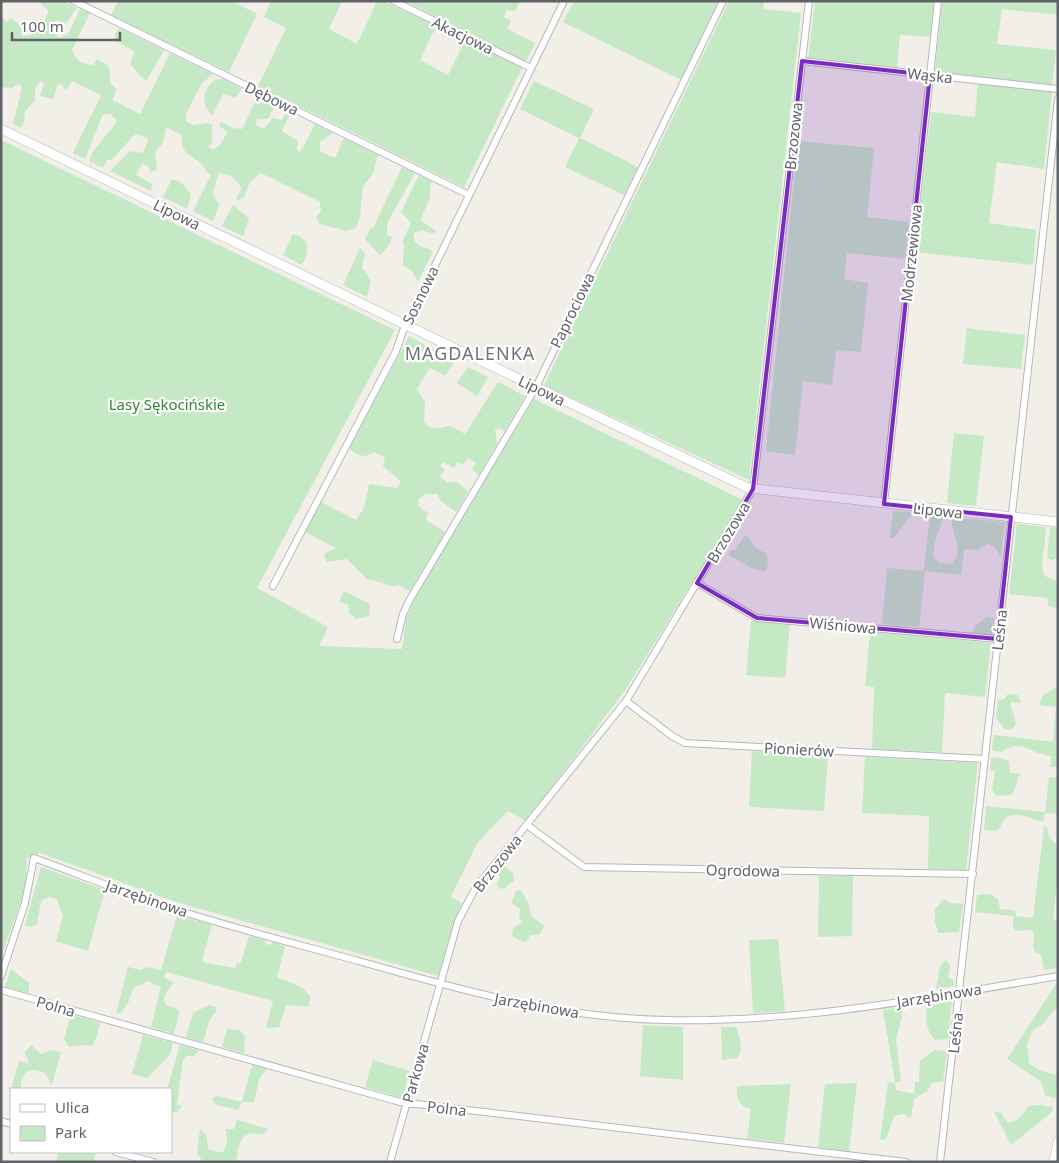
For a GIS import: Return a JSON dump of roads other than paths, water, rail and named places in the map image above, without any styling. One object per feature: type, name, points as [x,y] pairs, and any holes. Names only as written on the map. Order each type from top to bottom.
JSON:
[{"type":"street","name":"Dębowa","points":[[74,1],[469,195]]},
{"type":"street","name":"Akacjowa","points":[[394,1],[531,68]]},
{"type":"street","name":"Sosnowa","points":[[273,586],[396,351],[406,325],[564,1]]},
{"type":"street","name":"Paprociowa","points":[[398,639],[403,614],[409,600],[536,387],[723,1]]},
{"type":"street","name":"Brzozowa","points":[[440,984],[458,921],[475,888],[626,701],[753,489],[809,1]]},
{"type":"street","name":"Modrzewiowa","points":[[884,504],[938,1]]},
{"type":"street","name":"Wąska","points":[[802,61],[1058,88]]},
{"type":"street","name":"Leśna","points":[[940,1162],[1058,99]]},
{"type":"street","name":"Lipowa","points":[[1,129],[406,325],[753,489],[1058,522]]},
{"type":"street","name":"Wiśniowa","points":[[696,583],[758,618],[998,639]]},
{"type":"street","name":"Pionierów","points":[[626,701],[672,736],[685,743],[985,759]]},
{"type":"street","name":"Ogrodowa","points":[[527,825],[584,867],[973,874]]},
{"type":"street","name":"Jarzębinowa","points":[[1,976],[25,903],[34,858],[168,907],[440,984],[527,1006],[573,1013],[664,1020],[795,1015],[1058,976]]},
{"type":"street","name":"Parkowa","points":[[390,1162],[440,984]]},
{"type":"street","name":"Polna","points":[[1,990],[407,1103],[906,1162]]},
{"type":"street","points":[[1054,1162],[1058,1142]]},
{"type":"street","points":[[120,1153],[153,1162]]},
{"type":"district","name":"MAGDALENKA","points":[[470,353]]},
{"type":"park label","name":"Lasy Sękocińskie","points":[[167,404]]}]
